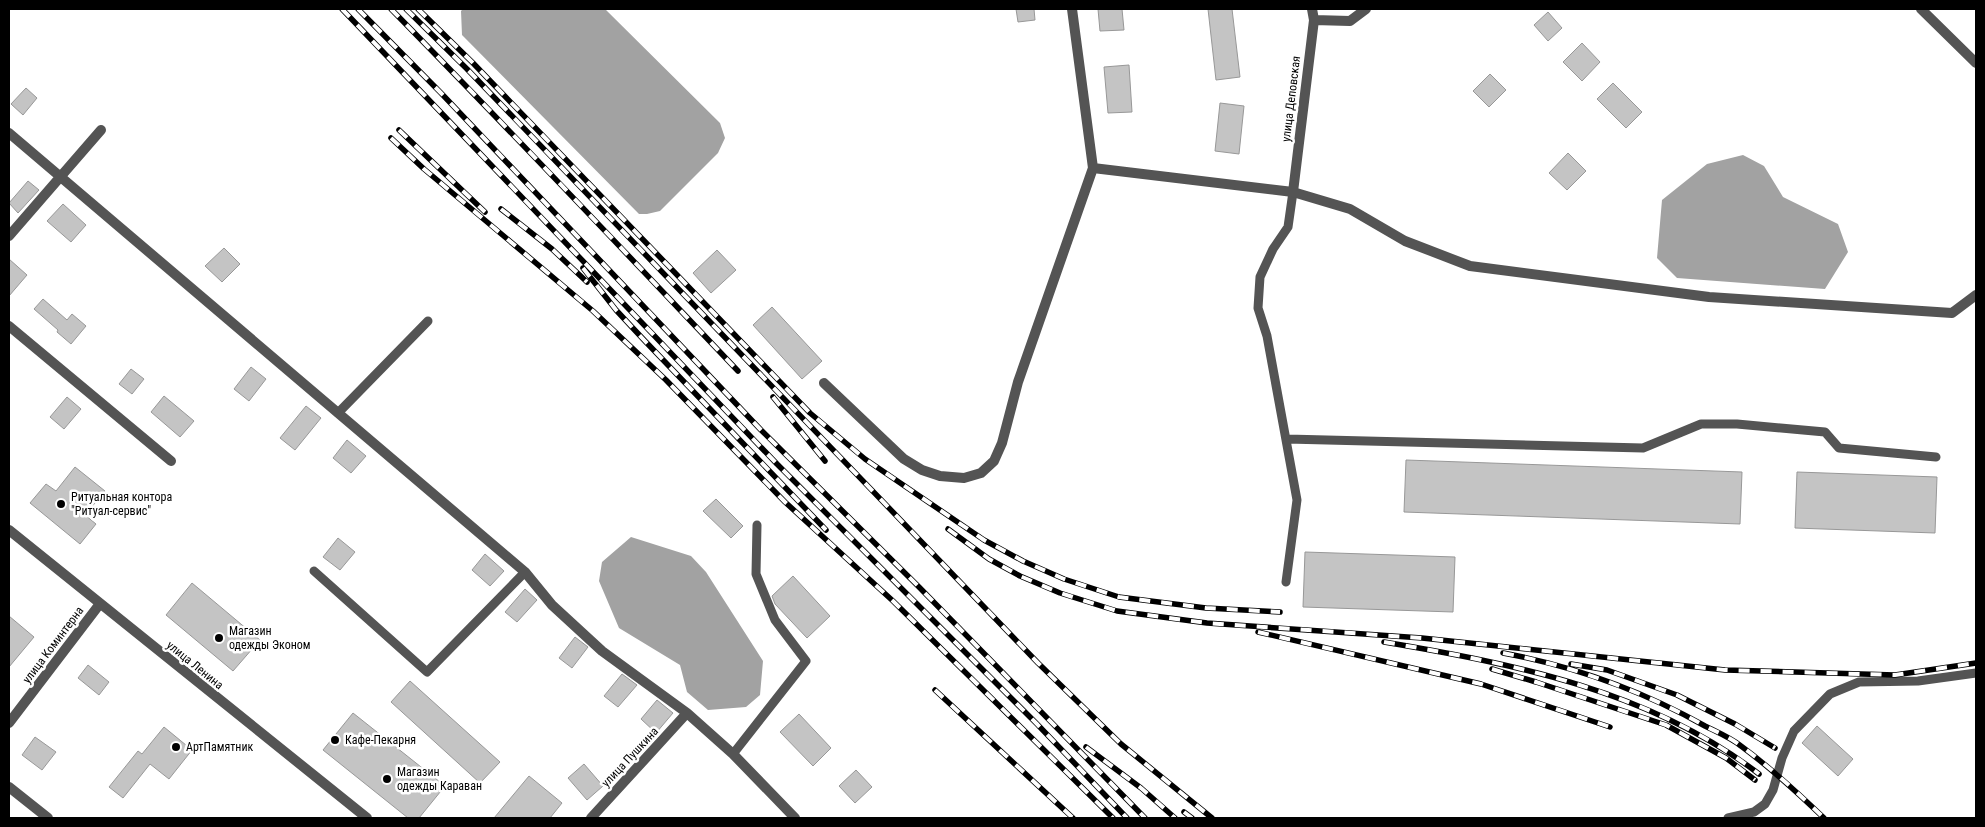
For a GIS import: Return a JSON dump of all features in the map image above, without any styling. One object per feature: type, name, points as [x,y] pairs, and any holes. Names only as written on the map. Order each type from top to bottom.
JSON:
[{"type":"street","points":[[824,383],[904,459],[922,470],[940,476],[964,478],[982,473],[994,461],[1002,442],[1018,382],[1093,168],[1072,9]]},
{"type":"street","name":"улица Деповская","points":[[1293,192],[1314,20],[1312,9]]},
{"type":"street","points":[[1314,20],[1350,21],[1366,9]]},
{"type":"street","points":[[1921,9],[1976,63]]},
{"type":"street","points":[[9,236],[101,130]]},
{"type":"street","points":[[9,133],[525,572],[552,605],[602,651],[687,713],[733,754],[795,818]]},
{"type":"street","points":[[1093,168],[1293,192],[1350,209],[1405,241],[1470,266],[1710,297],[1952,313],[1976,295]]},
{"type":"street","points":[[9,326],[171,461]]},
{"type":"street","name":"улица Ленина","points":[[9,530],[99,605],[367,818]]},
{"type":"street","name":"улица Коминтерна","points":[[9,724],[99,605]]},
{"type":"street","name":"улица Пушкина","points":[[591,818],[687,713]]},
{"type":"street","points":[[9,787],[48,818]]},
{"type":"lane","points":[[1286,582],[1297,500],[1287,439],[1266,336],[1258,308],[1260,277],[1273,249],[1288,226],[1293,192]]},
{"type":"lane","points":[[338,413],[428,321]]},
{"type":"lane","points":[[1287,439],[1643,448],[1701,424],[1738,424],[1825,432],[1838,448],[1936,457]]},
{"type":"lane","points":[[733,754],[806,662],[775,620],[756,574],[757,525]]},
{"type":"lane","points":[[314,571],[427,672],[525,572]]},
{"type":"lane","points":[[1728,818],[1754,812],[1765,804],[1773,790],[1782,758],[1794,731],[1830,694],[1859,682],[1918,681],[1976,673]]},
{"type":"shaded area","points":[[463,9],[605,9],[720,123],[725,138],[718,153],[660,211],[639,214],[462,35],[461,11]]},
{"type":"shaded area","points":[[1743,155],[1764,166],[1783,197],[1838,224],[1848,252],[1825,289],[1677,278],[1657,258],[1662,200],[1707,164]]},
{"type":"shaded area","points":[[631,537],[691,556],[706,572],[763,661],[760,695],[746,707],[708,710],[687,692],[680,665],[619,628],[599,581],[602,562]]},
{"type":"building","points":[[1016,9],[1034,9],[1035,20],[1018,22]]},
{"type":"building","points":[[1098,9],[1122,9],[1124,30],[1100,31]]},
{"type":"building","points":[[1208,9],[1232,9],[1240,77],[1216,80]]},
{"type":"building","points":[[1548,12],[1562,28],[1548,41],[1534,25]]},
{"type":"building","points":[[1582,43],[1600,62],[1582,81],[1563,62]]},
{"type":"building","points":[[1129,65],[1132,112],[1108,113],[1104,67]]},
{"type":"building","points":[[1490,74],[1506,90],[1489,107],[1473,91]]},
{"type":"building","points":[[1613,83],[1642,112],[1626,128],[1597,99]]},
{"type":"building","points":[[26,88],[37,98],[23,115],[11,104]]},
{"type":"building","points":[[1220,103],[1244,106],[1239,154],[1215,151]]},
{"type":"building","points":[[1568,153],[1586,171],[1567,190],[1549,173]]},
{"type":"building","points":[[28,181],[39,190],[18,213],[9,203]]},
{"type":"building","points":[[63,204],[86,225],[71,242],[47,221]]},
{"type":"building","points":[[224,248],[240,264],[222,282],[205,266]]},
{"type":"building","points":[[717,250],[736,270],[711,293],[693,273]]},
{"type":"building","points":[[9,259],[27,275],[9,296]]},
{"type":"building","points":[[43,299],[67,320],[72,314],[86,326],[71,344],[34,309]]},
{"type":"building","points":[[772,307],[822,361],[802,379],[753,325]]},
{"type":"building","points":[[251,367],[266,379],[249,401],[234,389]]},
{"type":"building","points":[[131,369],[144,379],[132,394],[119,384]]},
{"type":"building","points":[[164,396],[194,421],[180,437],[151,412]]},
{"type":"building","points":[[67,397],[81,409],[64,429],[50,417]]},
{"type":"building","points":[[306,406],[321,418],[295,450],[280,438]]},
{"type":"building","points":[[347,440],[366,456],[351,473],[333,458]]},
{"type":"building","points":[[1406,460],[1742,472],[1740,524],[1404,512]]},
{"type":"building","points":[[75,467],[105,491],[85,515],[96,524],[80,544],[30,503],[46,484],[56,491]]},
{"type":"building","points":[[1797,472],[1937,477],[1935,533],[1795,528]]},
{"type":"building","points":[[716,499],[743,526],[731,538],[703,511]]},
{"type":"building","points":[[338,538],[355,552],[340,570],[323,557]]},
{"type":"building","points":[[1305,552],[1455,557],[1453,612],[1303,607]]},
{"type":"building","points":[[485,554],[504,571],[490,586],[472,570]]},
{"type":"building","points":[[793,576],[830,616],[807,638],[775,604],[772,596]]},
{"type":"building","points":[[192,583],[260,640],[233,671],[166,615]]},
{"type":"building","points":[[525,589],[537,600],[517,622],[505,612]]},
{"type":"building","points":[[9,616],[34,637],[9,667]]},
{"type":"building","points":[[575,637],[588,647],[572,668],[559,658]]},
{"type":"building","points":[[88,665],[109,682],[99,695],[78,678]]},
{"type":"building","points":[[622,674],[637,685],[618,707],[604,696]]},
{"type":"building","points":[[410,681],[500,762],[480,783],[391,702]]},
{"type":"building","points":[[657,700],[673,713],[656,733],[641,719]]},
{"type":"building","points":[[353,713],[445,786],[419,818],[408,818],[323,750]]},
{"type":"building","points":[[799,714],[831,748],[813,766],[780,732]]},
{"type":"building","points":[[1817,726],[1853,759],[1838,776],[1802,743]]},
{"type":"building","points":[[164,727],[192,750],[169,779],[150,764],[123,798],[109,787],[138,751],[142,754]]},
{"type":"building","points":[[35,737],[56,752],[42,770],[22,755]]},
{"type":"building","points":[[584,764],[603,786],[587,800],[568,778]]},
{"type":"building","points":[[856,770],[872,787],[855,803],[839,786]]},
{"type":"building","points":[[529,776],[562,803],[550,818],[494,818]]},
{"type":"railway","points":[[342,9],[777,464],[1037,724],[1127,818]]},
{"type":"railway","points":[[358,9],[441,93],[761,430],[919,587],[1145,818]]},
{"type":"railway","points":[[391,9],[738,371]]},
{"type":"railway","points":[[406,9],[467,69],[1038,663],[1121,744],[1212,818]]},
{"type":"railway","points":[[418,9],[473,63],[810,413],[865,459],[984,540],[1023,561],[1064,579],[1119,597],[1206,608],[1280,612]]},
{"type":"railway","points":[[399,130],[485,212]]},
{"type":"railway","points":[[391,138],[424,169],[593,311],[666,380],[785,502],[893,601],[1113,818]]},
{"type":"railway","points":[[501,209],[552,249],[587,282]]},
{"type":"railway","points":[[583,268],[616,310],[826,530]]},
{"type":"railway","points":[[773,397],[825,461]]},
{"type":"railway","points":[[948,529],[989,559],[1020,576],[1060,593],[1117,611],[1207,623],[1422,638],[1725,670],[1895,675],[1976,663]]},
{"type":"railway","points":[[1258,632],[1481,684],[1610,727]]},
{"type":"railway","points":[[1384,642],[1483,660],[1580,685],[1673,721],[1717,745],[1759,774]]},
{"type":"railway","points":[[1503,653],[1529,658],[1607,681],[1681,713],[1724,735],[1774,772],[1824,818]]},
{"type":"railway","points":[[1571,664],[1607,670],[1677,695],[1735,724],[1775,748]]},
{"type":"railway","points":[[1492,669],[1666,725],[1726,758],[1755,780]]},
{"type":"railway","points":[[935,690],[1073,818]]},
{"type":"railway","points":[[1086,747],[1141,788],[1175,818]]},
{"type":"railway","points":[[1184,812],[1192,818]]},
{"type":"place","name":"Ритуальная контора \"Ритуал-сервис\"","points":[[61,504]]},
{"type":"place","name":"Магазин одежды Эконом","points":[[219,638]]},
{"type":"place","name":"Кафе-Пекарня","points":[[335,740]]},
{"type":"place","name":"АртПамятник","points":[[176,747]]},
{"type":"place","name":"Магазин одежды Караван","points":[[387,779]]}]
